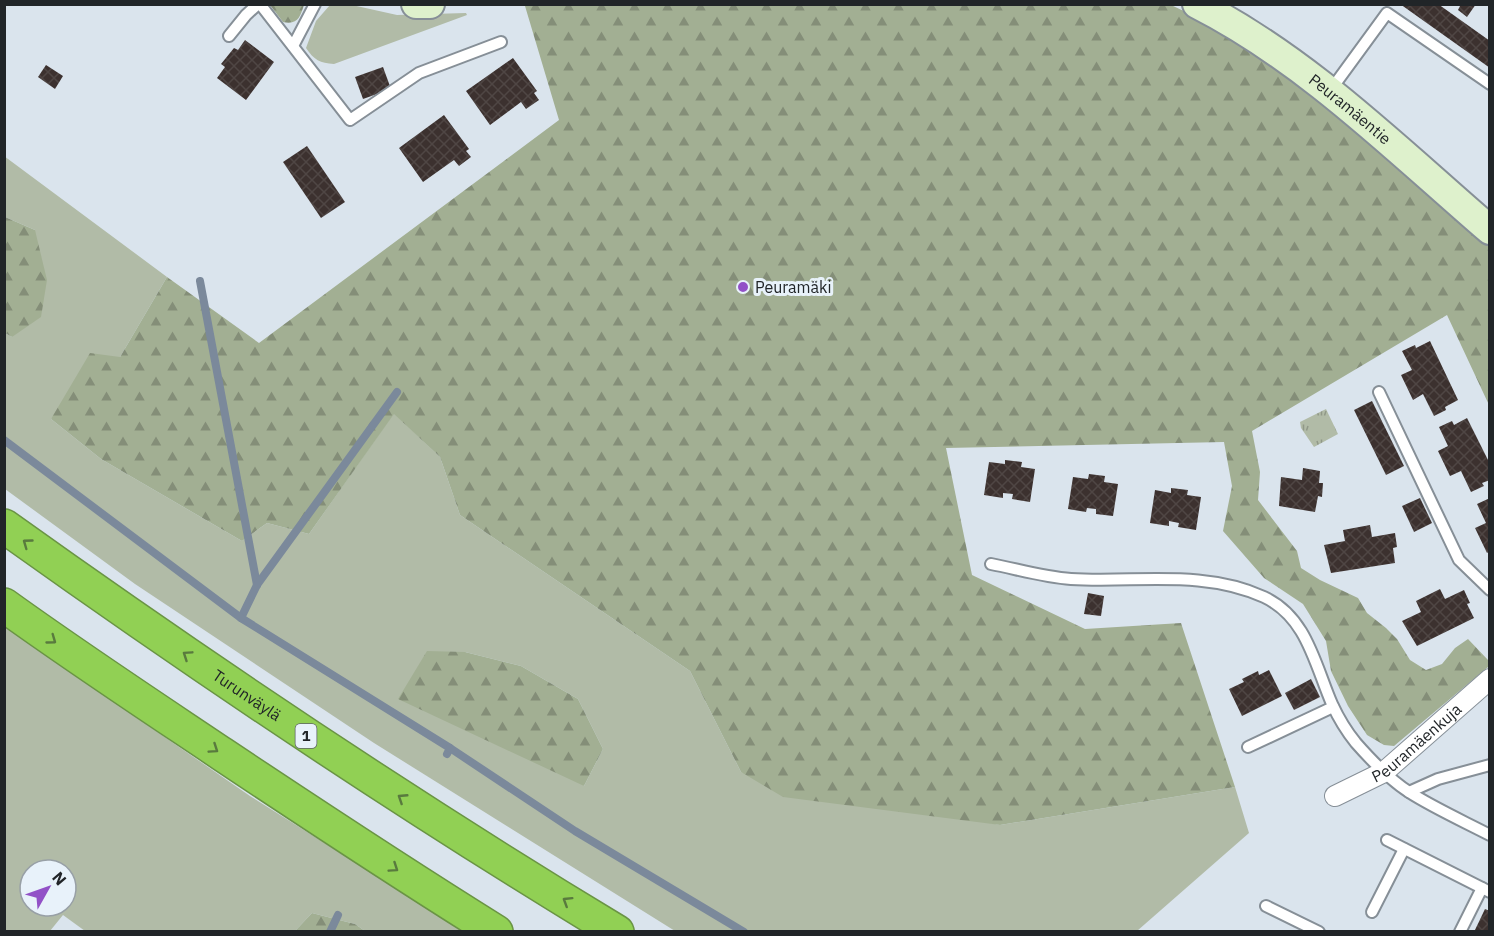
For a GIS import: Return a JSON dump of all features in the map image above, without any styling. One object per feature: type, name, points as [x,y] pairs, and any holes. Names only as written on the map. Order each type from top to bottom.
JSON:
[{"type":"highway","name":"Turunväylä","points":[[4,526],[292,726],[449,828],[617,932]]},
{"type":"highway","points":[[4,605],[73,655],[404,875],[496,932]]},
{"type":"street","points":[[416,4],[430,4]]},
{"type":"street","name":"Peuramäentie","points":[[1197,4],[1255,37],[1294,63],[1490,230]]},
{"type":"street","name":"Peuramäenkuja","points":[[1335,796],[1384,772],[1490,679]]},
{"type":"lane","points":[[229,36],[246,15],[259,4],[350,120],[419,73],[501,42]]},
{"type":"lane","points":[[293,46],[315,4]]},
{"type":"lane","points":[[1329,92],[1389,9],[1490,84]]},
{"type":"lane","points":[[1379,392],[1459,560],[1490,590]]},
{"type":"lane","points":[[991,564],[1070,579],[1177,578],[1227,583],[1265,597],[1287,612],[1300,627],[1311,648],[1333,707],[1356,742],[1384,772],[1409,792],[1490,835]]},
{"type":"lane","points":[[1248,747],[1333,707]]},
{"type":"lane","points":[[1409,792],[1438,780],[1490,765]]},
{"type":"lane","points":[[1387,840],[1486,890],[1460,932]]},
{"type":"lane","points":[[1372,912],[1404,849]]},
{"type":"lane","points":[[1266,906],[1319,932]]},
{"type":"green space","points":[[530,4],[1171,5],[1222,29],[1275,60],[1489,245],[1489,405],[1447,315],[1252,431],[1260,472],[1258,500],[1297,551],[1301,568],[1358,598],[1367,613],[1397,639],[1410,660],[1426,670],[1442,664],[1455,648],[1468,639],[1488,660],[1488,667],[1394,746],[1384,745],[1367,735],[1348,706],[1331,671],[1326,641],[1303,604],[1264,578],[1223,531],[1232,486],[1224,442],[946,448],[972,575],[1085,629],[1181,623],[1235,787],[1000,825],[783,797],[741,772],[690,671],[460,515],[440,457],[394,414],[309,534],[267,523],[242,541],[101,459],[51,419],[90,353],[120,357],[167,277],[259,343],[559,120],[525,6]]},
{"type":"green space","points":[[270,5],[304,5],[298,19],[288,23],[283,22]]},
{"type":"green space","points":[[330,5],[352,5],[397,15],[466,13],[467,15],[334,64],[318,60],[306,48],[316,21]]},
{"type":"green space","points":[[4,156],[167,277],[120,357],[51,419],[101,459],[242,541],[267,523],[309,534],[394,413],[440,457],[460,515],[690,671],[741,772],[1000,825],[1235,787],[1249,833],[1137,931],[675,931],[374,743],[135,584],[5,489],[5,333],[12,337],[35,230],[5,217]],"holes":[[[465,652],[521,666],[578,699],[603,749],[584,786]]]},
{"type":"green space","points":[[5,217],[35,230],[47,280],[41,317],[12,337],[5,333]]},
{"type":"green space","points":[[1326,409],[1338,434],[1314,447],[1301,428],[1300,422]]},
{"type":"green space","points":[[4,626],[250,796],[464,931],[365,931],[355,924],[312,913],[295,931],[85,931],[67,918],[78,918],[78,858],[18,858],[18,918],[61,918],[50,931],[5,931]]},
{"type":"green space","points":[[427,651],[465,652],[521,666],[578,699],[603,749],[584,786],[398,699]]},
{"type":"green space","points":[[312,913],[355,924],[365,931],[295,931]]},
{"type":"building","points":[[1400,4],[1438,4],[1490,41],[1490,68]]},
{"type":"building","points":[[1461,4],[1476,4],[1467,17],[1458,10]]},
{"type":"building","points":[[245,40],[274,62],[246,100],[217,78],[225,67],[221,64],[234,48],[238,50]]},
{"type":"building","points":[[513,58],[537,91],[534,93],[539,100],[526,109],[521,102],[490,125],[466,91]]},
{"type":"building","points":[[46,65],[63,76],[55,89],[38,77]]},
{"type":"building","points":[[383,67],[391,89],[363,99],[355,77]]},
{"type":"building","points":[[444,115],[469,149],[466,151],[471,157],[459,166],[454,160],[423,182],[399,148]]},
{"type":"building","points":[[307,146],[345,202],[321,218],[283,162]]},
{"type":"building","points":[[1430,341],[1458,400],[1434,416],[1423,394],[1413,400],[1401,375],[1412,370],[1402,351],[1415,345],[1416,348]]},
{"type":"building","points":[[1372,401],[1404,466],[1386,475],[1354,410]]},
{"type":"building","points":[[1467,418],[1490,464],[1490,480],[1482,483],[1484,486],[1471,492],[1461,471],[1450,476],[1438,451],[1448,446],[1439,427],[1452,421],[1454,425]]},
{"type":"building","points":[[1005,460],[1022,462],[1021,467],[1035,469],[1030,502],[1012,499],[1013,494],[1003,493],[1003,498],[984,495],[989,462],[1005,464]]},
{"type":"building","points":[[1303,468],[1320,471],[1319,483],[1323,483],[1322,497],[1318,496],[1315,512],[1279,506],[1281,477],[1302,480]]},
{"type":"building","points":[[1089,474],[1105,476],[1104,482],[1118,484],[1113,516],[1096,514],[1096,509],[1087,508],[1086,512],[1068,509],[1073,477],[1088,479]]},
{"type":"building","points":[[1171,488],[1188,490],[1187,495],[1201,497],[1196,530],[1178,527],[1179,523],[1169,521],[1169,526],[1150,523],[1155,490],[1171,493]]},
{"type":"building","points":[[1420,498],[1432,523],[1414,532],[1402,506]]},
{"type":"building","points":[[1490,498],[1490,551],[1487,553],[1475,528],[1486,523],[1477,504]]},
{"type":"building","points":[[1370,525],[1372,537],[1395,533],[1397,547],[1393,548],[1395,563],[1331,573],[1324,545],[1345,541],[1343,530]]},
{"type":"building","points":[[1440,589],[1445,599],[1464,590],[1470,603],[1467,604],[1474,618],[1417,646],[1402,621],[1421,612],[1416,601]]},
{"type":"building","points":[[1088,593],[1104,596],[1101,616],[1084,614]]},
{"type":"building","points":[[1269,670],[1282,696],[1242,716],[1229,689],[1244,682],[1242,679],[1258,671],[1259,675]]},
{"type":"building","points":[[1311,679],[1320,697],[1294,710],[1285,693]]},
{"type":"building","points":[[1485,909],[1490,911],[1490,932],[1474,932]]},
{"type":"waterway","points":[[200,281],[257,585]]},
{"type":"waterway","points":[[397,392],[257,585],[241,618],[450,748],[447,754]]},
{"type":"waterway","points":[[4,440],[241,618]]},
{"type":"waterway","points":[[450,748],[575,831],[744,932]]},
{"type":"waterway","points":[[330,932],[338,915]]},
{"type":"place","name":"Peuramäki","points":[[743,287]]}]
